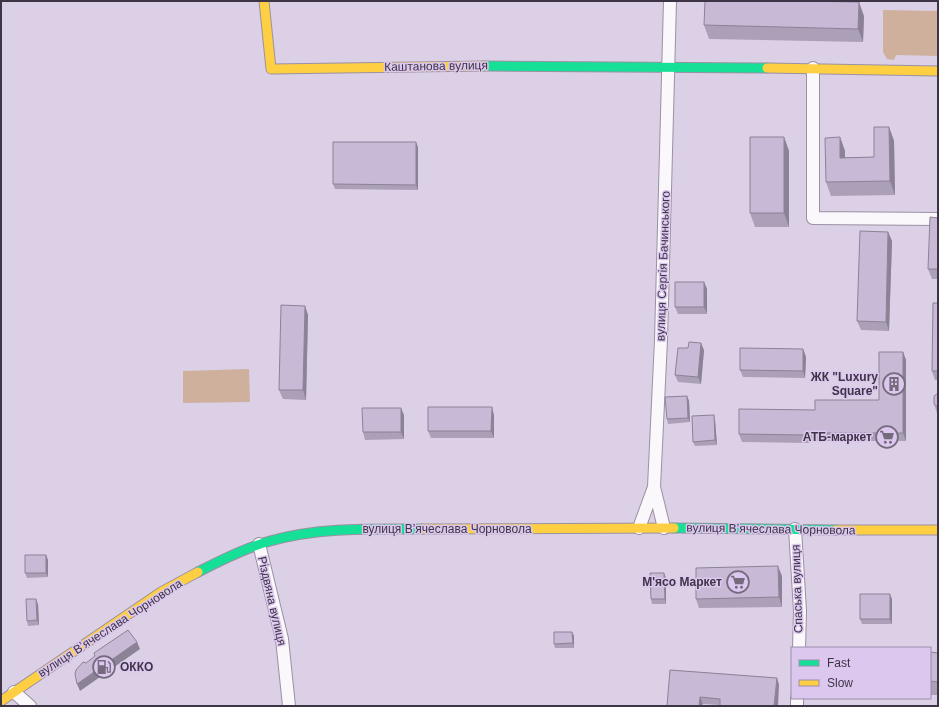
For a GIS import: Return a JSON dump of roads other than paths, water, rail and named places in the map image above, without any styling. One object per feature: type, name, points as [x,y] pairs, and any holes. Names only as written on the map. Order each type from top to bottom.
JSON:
[{"type":"main road","name":"Каштанова вулиця","points":[[264,1],[271,69],[516,65],[669,66]]},
{"type":"main road","points":[[669,66],[938,71]]},
{"type":"main road","name":"вулиця Вʼячеслава Чорновола","points":[[1,701],[161,592],[182,580],[259,544],[302,534],[351,529],[664,528],[938,530]]},
{"type":"street","name":"вулиця Сергія Бачинського","points":[[639,528],[654,488],[661,340],[670,1]]},
{"type":"street","points":[[813,68],[813,218],[938,219]]},
{"type":"street","points":[[654,488],[664,528]]},
{"type":"street","name":"Спаська вулиця","points":[[796,529],[800,611],[799,647]]},
{"type":"street","name":"Різдвяна вулиця","points":[[259,544],[282,639],[289,706]]},
{"type":"street","points":[[14,692],[30,706]]},
{"type":"place","name":"ЖК \"Luxury Square\"","points":[[894,384]]},
{"type":"place","name":"АТБ-маркет","points":[[887,437]]},
{"type":"place","name":"М'ясо Маркет","points":[[738,582]]},
{"type":"place","name":"ОККО","points":[[104,667]]}]
